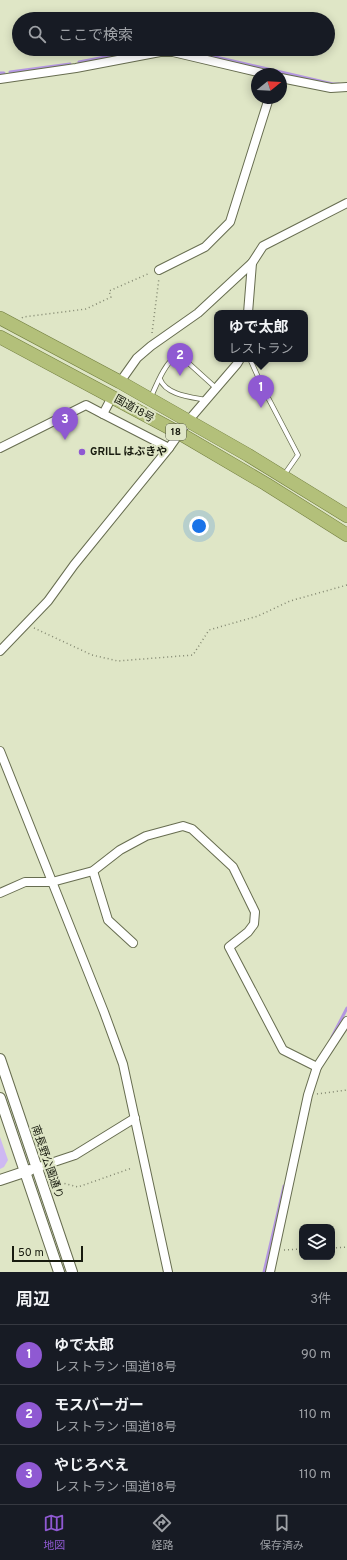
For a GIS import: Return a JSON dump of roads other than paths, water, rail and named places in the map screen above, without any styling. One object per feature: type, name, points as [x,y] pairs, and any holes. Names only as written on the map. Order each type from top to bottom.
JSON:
[{"type":"highway","name":"国道18号","points":[[0,318],[120,382],[283,476],[347,516]]},
{"type":"highway","name":"国道18号","points":[[0,337],[179,434],[266,484],[347,535]]},
{"type":"street","points":[[0,79],[76,68],[139,56]]},
{"type":"street","points":[[190,56],[251,70]]},
{"type":"street","points":[[287,79],[331,88],[347,87]]},
{"type":"street","points":[[160,270],[205,247],[230,222],[267,104]]},
{"type":"street","points":[[120,382],[137,358],[151,346],[198,313],[252,263],[263,246],[347,203]]},
{"type":"street","points":[[248,310],[252,263]]},
{"type":"street","points":[[0,651],[48,601],[74,565],[169,448],[188,421],[238,362]]},
{"type":"street","points":[[103,414],[112,397]]},
{"type":"street","points":[[0,448],[86,405],[169,448]]},
{"type":"street","points":[[0,752],[123,1064],[168,1272]]},
{"type":"street","points":[[0,893],[25,882],[52,882],[93,871],[120,850],[146,836],[183,826],[192,830],[233,867],[255,912],[254,924],[248,932],[229,947],[279,1043],[283,1050],[317,1067]]},
{"type":"street","points":[[93,871],[108,920],[134,942]]},
{"type":"street","points":[[270,1272],[308,1095],[317,1067],[347,1020]]},
{"type":"street","name":"南長野公園通り","points":[[0,1059],[72,1272]]},
{"type":"street","points":[[0,1098],[59,1272]]},
{"type":"street","points":[[0,1180],[75,1155],[135,1118]]},
{"type":"lane","points":[[149,399],[168,364],[173,359],[178,357],[184,359],[216,388]]},
{"type":"lane","points":[[251,362],[263,388],[298,455],[283,476]]},
{"type":"lane","points":[[160,379],[164,387],[170,391],[206,400]]},
{"type":"waterway","points":[[79,62],[110,56]]},
{"type":"waterway","points":[[211,56],[333,84],[339,84]]},
{"type":"waterway","points":[[10,72],[70,64]]},
{"type":"waterway","points":[[332,1037],[347,1008]]},
{"type":"waterway","points":[[264,1272],[284,1186]]},
{"type":"place","name":"モスバーガー","points":[[180,376]]},
{"type":"place","name":"ゆで太郎","points":[[261,408]]},
{"type":"place","name":"やじろべえ","points":[[65,440]]},
{"type":"place","name":"GRILL はぶきや","points":[[82,452]]}]
